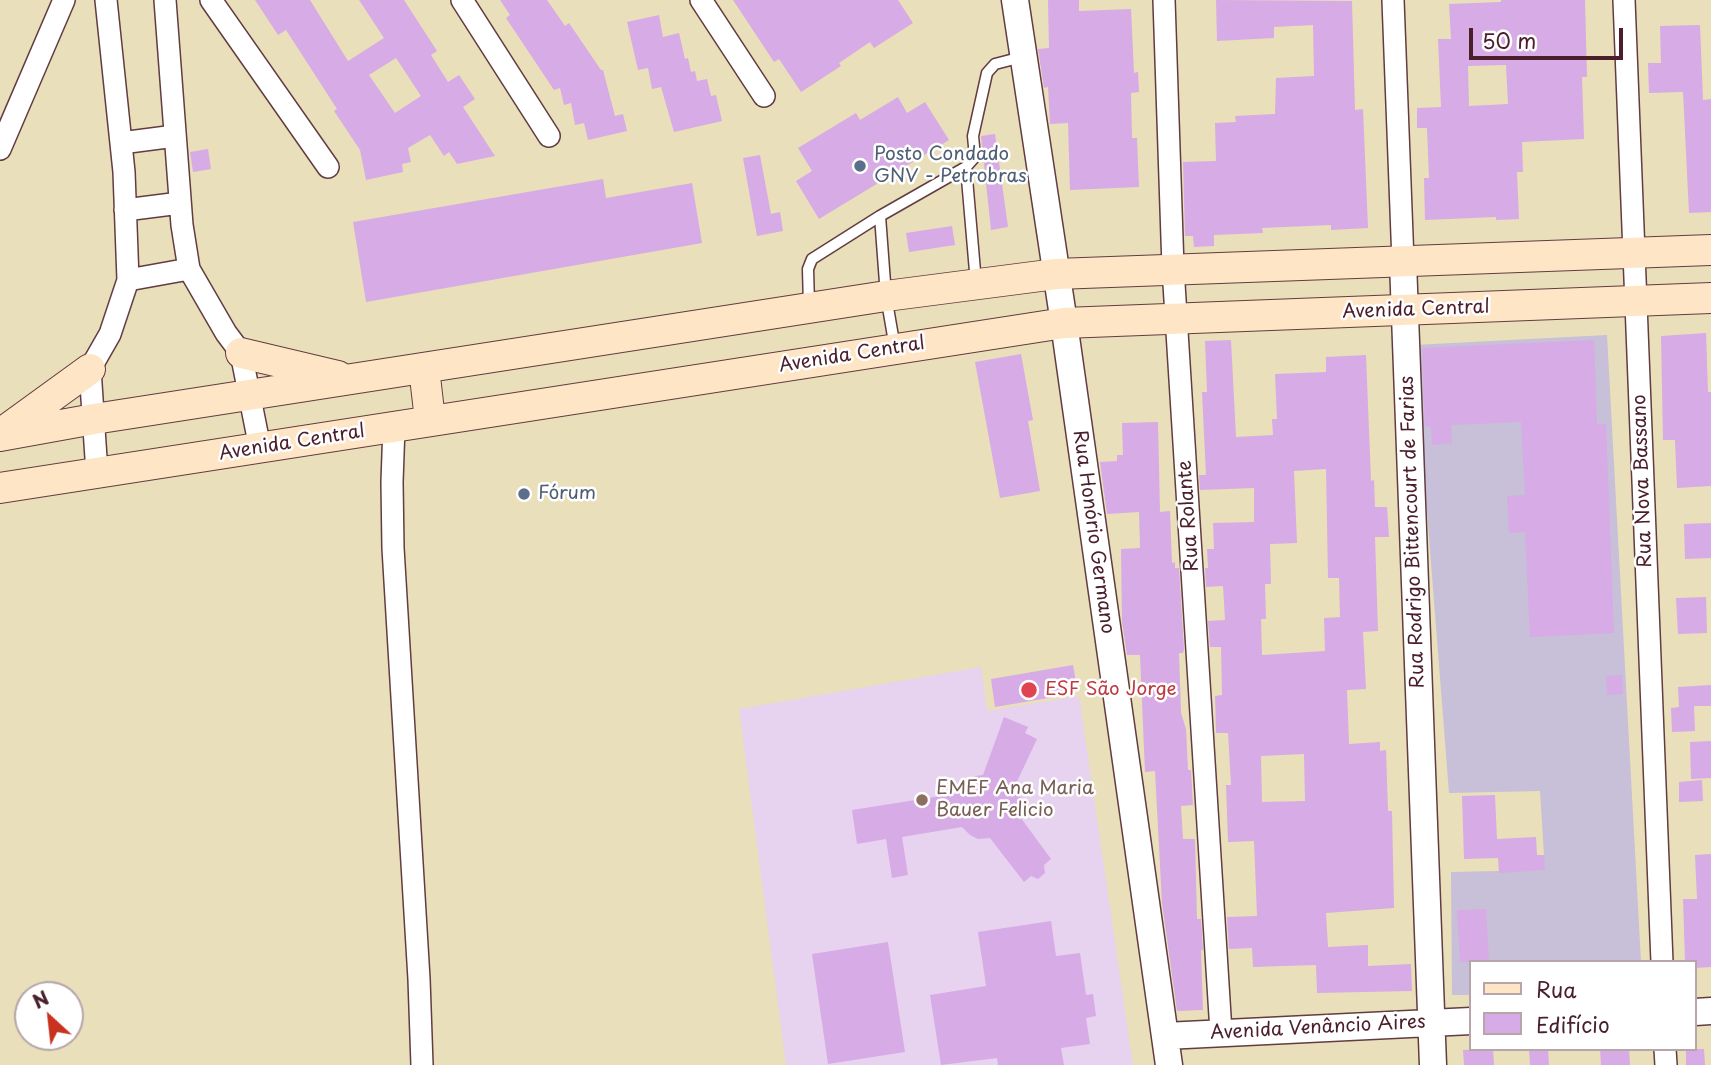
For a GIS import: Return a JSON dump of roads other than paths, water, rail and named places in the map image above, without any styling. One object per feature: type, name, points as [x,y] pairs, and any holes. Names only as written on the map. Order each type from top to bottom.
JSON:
[{"type":"main road","points":[[0,435],[886,296],[1056,274],[1711,250]]},
{"type":"main road","name":"Avenida Central","points":[[0,488],[1064,323],[1711,298]]},
{"type":"main road","points":[[241,353],[352,379]]},
{"type":"main road","points":[[424,368],[430,421]]},
{"type":"main road","points":[[0,435],[90,369]]},
{"type":"street","points":[[0,149],[64,0]]},
{"type":"street","points":[[97,473],[90,369],[110,334],[128,280],[121,143],[106,0]]},
{"type":"street","points":[[165,0],[180,203],[189,270],[241,353],[260,448]]},
{"type":"street","points":[[211,0],[328,167]]},
{"type":"street","points":[[462,0],[549,136]]},
{"type":"street","points":[[701,0],[764,96]]},
{"type":"street","name":"Rua Honório Germano","points":[[1015,0],[1064,323],[1169,1065]]},
{"type":"street","name":"Rua Rolante","points":[[1164,0],[1173,268],[1221,1032]]},
{"type":"street","name":"Rua Rodrigo Bittencourt de Farias","points":[[1393,0],[1433,1065]]},
{"type":"street","name":"Rua Nova Bassano","points":[[1624,0],[1661,960]]},
{"type":"street","points":[[121,143],[175,136]]},
{"type":"street","points":[[125,210],[180,203]]},
{"type":"street","points":[[128,280],[189,270]]},
{"type":"street","points":[[394,426],[393,548],[419,965],[422,1065]]},
{"type":"street","name":"Avenida Venâncio Aires","points":[[1165,1035],[1470,1021]]},
{"type":"lane","points":[[809,308],[808,269],[812,259],[966,167],[975,157],[973,136],[987,73],[995,64],[1024,56]]},
{"type":"lane","points":[[966,167],[976,284]]},
{"type":"lane","points":[[880,216],[886,296],[895,348]]},
{"type":"place","name":"Posto Condado GNV - Petrobras","points":[[860,166]]},
{"type":"place","name":"Fórum","points":[[524,494]]},
{"type":"place","name":"ESF São Jorge","points":[[1029,690]]},
{"type":"place","name":"EMEF Ana Maria Bauer Felicio","points":[[922,800]]}]
